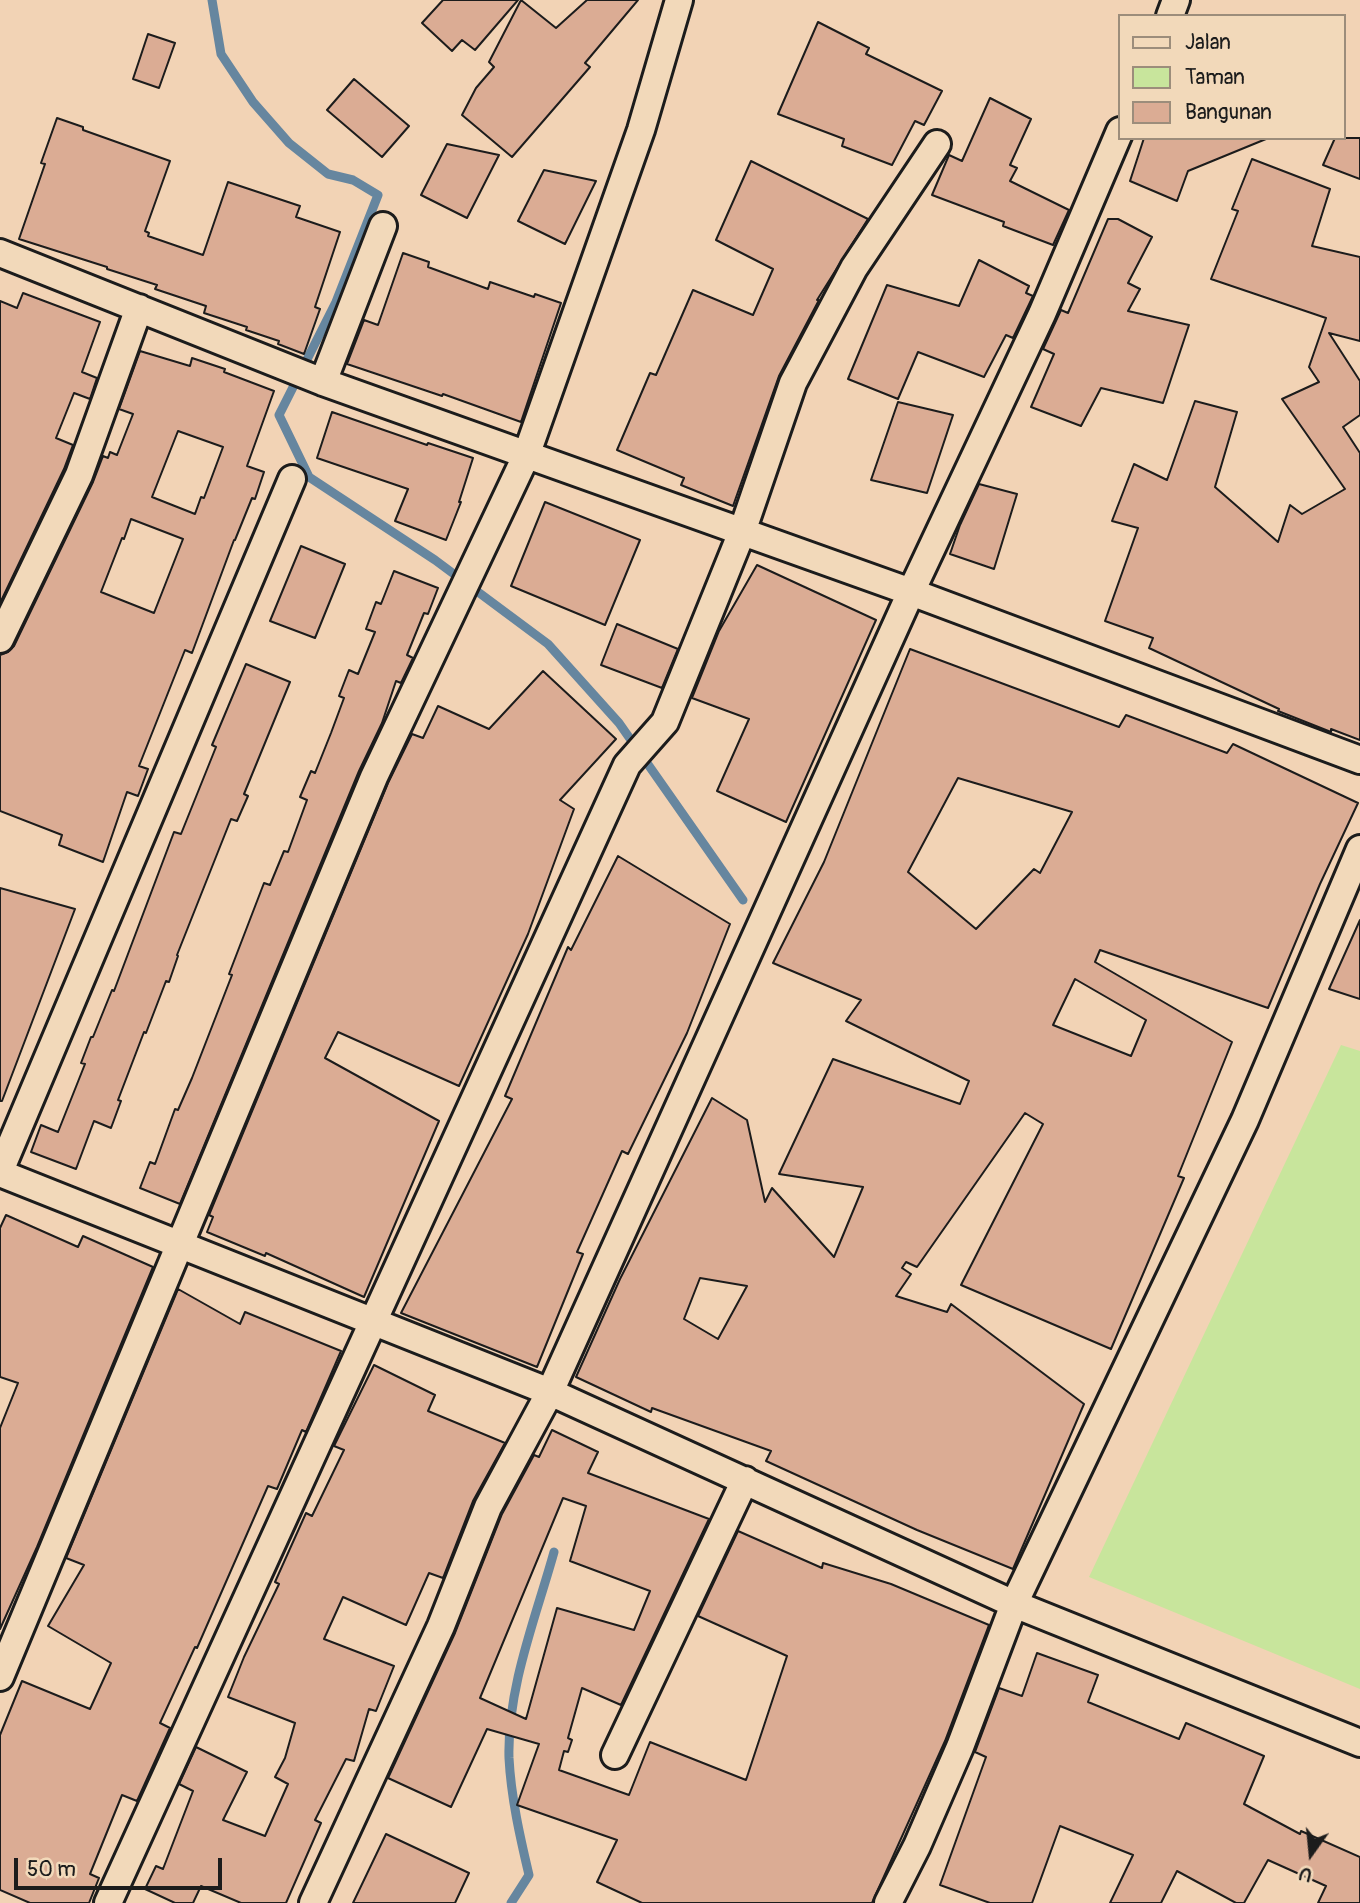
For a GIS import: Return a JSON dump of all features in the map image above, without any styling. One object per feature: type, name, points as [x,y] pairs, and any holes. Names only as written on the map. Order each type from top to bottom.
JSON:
[{"type":"street","points":[[0,1677],[374,777],[526,456],[640,131],[680,0]]},
{"type":"street","points":[[313,1903],[441,1626],[488,1507],[550,1392],[911,592],[1042,314],[1118,136]]},
{"type":"street","points":[[108,1903],[627,765],[665,722],[743,532],[793,383],[854,268],[937,144]]},
{"type":"street","points":[[307,376],[383,226]]},
{"type":"street","points":[[0,253],[307,376],[911,592],[1360,760]]},
{"type":"street","points":[[0,639],[79,475],[139,308]]},
{"type":"street","points":[[292,479],[0,1172],[550,1392],[1014,1604],[1360,1743]]},
{"type":"street","points":[[888,1903],[917,1846],[960,1747],[1014,1604],[1245,1121],[1360,849]]},
{"type":"street","points":[[615,1755],[745,1480]]},
{"type":"green space","points":[[1341,1045],[1360,1051],[1360,1689],[1089,1577]]},
{"type":"building","points":[[443,0],[518,0],[475,50],[462,40],[452,51],[422,23]]},
{"type":"building","points":[[521,0],[556,28],[587,0],[638,0],[585,63],[590,67],[512,157],[462,115],[476,88],[494,67],[489,62]]},
{"type":"building","points":[[818,22],[869,48],[866,54],[942,91],[924,125],[915,121],[892,165],[842,146],[844,139],[778,114]]},
{"type":"building","points":[[148,34],[175,43],[159,88],[133,79]]},
{"type":"building","points":[[354,79],[409,126],[382,157],[327,110]]},
{"type":"building","points":[[990,98],[1031,119],[1010,165],[1017,168],[1010,181],[1069,210],[1053,245],[1003,226],[1004,222],[932,195],[949,155],[962,161]]},
{"type":"building","points":[[57,118],[170,161],[145,231],[149,233],[148,236],[203,255],[228,182],[300,206],[296,217],[340,232],[315,307],[320,309],[304,354],[278,344],[279,341],[246,330],[247,327],[204,313],[206,306],[155,289],[157,285],[19,239],[45,164],[41,163]]},
{"type":"building","points":[[1360,138],[1360,179],[1323,165],[1334,140]]},
{"type":"building","points":[[1143,140],[1264,140],[1188,171],[1177,201],[1130,181]]},
{"type":"building","points":[[447,144],[499,155],[467,218],[421,195]]},
{"type":"building","points":[[1252,159],[1330,189],[1312,246],[1360,257],[1360,341],[1329,333],[1360,381],[1360,415],[1343,427],[1360,453],[1360,740],[1331,729],[1331,732],[1278,711],[1279,709],[1149,648],[1153,638],[1105,621],[1138,528],[1112,521],[1134,464],[1167,480],[1195,401],[1237,412],[1215,487],[1278,542],[1290,505],[1302,514],[1345,489],[1282,399],[1319,382],[1309,367],[1326,318],[1211,279],[1238,211],[1232,209]]},
{"type":"building","points":[[751,161],[868,219],[817,300],[779,376],[733,506],[681,485],[684,478],[617,450],[650,373],[656,375],[693,290],[753,315],[773,269],[716,240]]},
{"type":"building","points":[[544,170],[596,181],[565,244],[518,221]]},
{"type":"building","points":[[1108,219],[1118,219],[1152,237],[1128,283],[1140,289],[1128,311],[1189,325],[1163,403],[1101,388],[1081,426],[1031,407],[1054,354],[1043,349],[1061,310],[1068,313]]},
{"type":"building","points":[[403,253],[429,262],[428,267],[488,289],[490,282],[561,303],[521,422],[347,364],[364,320],[378,325]]},
{"type":"building","points":[[979,260],[1029,286],[1026,293],[1033,296],[1013,338],[1006,335],[984,377],[918,352],[898,399],[848,379],[887,285],[959,306]]},
{"type":"building","points":[[23,293],[100,322],[82,372],[97,378],[90,399],[74,393],[56,438],[73,445],[0,603],[0,301],[17,308]]},
{"type":"building","points":[[140,351],[190,366],[192,358],[225,369],[224,372],[274,391],[247,466],[264,472],[255,499],[252,498],[234,540],[192,653],[185,650],[139,766],[148,769],[138,796],[127,792],[103,862],[59,845],[62,835],[0,811],[0,655],[14,646],[103,456],[108,458],[110,452],[117,455],[133,414],[119,409]],"holes":[[[178,431],[223,447],[204,498],[201,497],[195,514],[152,497]],[[131,519],[183,539],[154,613],[101,592]]]},
{"type":"building","points":[[898,402],[953,415],[927,493],[871,480]]},
{"type":"building","points":[[332,412],[473,458],[461,502],[446,540],[395,521],[408,489],[317,458]]},
{"type":"building","points":[[979,484],[1017,494],[994,569],[950,554]]},
{"type":"building","points":[[545,502],[640,540],[605,625],[511,586]]},
{"type":"building","points":[[301,546],[345,564],[315,638],[270,621]]},
{"type":"building","points":[[757,565],[876,620],[786,822],[717,791],[749,719],[692,698],[719,631]]},
{"type":"building","points":[[394,571],[438,588],[428,614],[424,613],[407,655],[413,658],[401,683],[396,681],[382,723],[359,771],[180,1204],[140,1188],[150,1162],[155,1164],[175,1109],[178,1110],[192,1078],[264,883],[270,885],[284,851],[288,852],[307,800],[300,797],[311,771],[315,773],[331,733],[344,698],[339,696],[349,670],[358,674],[375,632],[366,629],[376,602],[381,604]]},
{"type":"building","points":[[617,624],[678,649],[662,688],[601,665]]},
{"type":"building","points":[[910,649],[1119,727],[1126,715],[1227,753],[1233,744],[1358,803],[1320,884],[1268,1008],[1100,950],[1095,962],[1232,1042],[1178,1176],[1184,1178],[1111,1349],[961,1285],[1043,1124],[1025,1113],[917,1267],[906,1262],[902,1268],[911,1274],[896,1296],[947,1312],[951,1304],[1084,1404],[1013,1569],[917,1530],[766,1461],[771,1451],[652,1408],[651,1412],[576,1377],[620,1279],[712,1098],[747,1120],[765,1202],[772,1188],[834,1257],[863,1187],[779,1174],[833,1059],[960,1104],[969,1081],[846,1021],[861,1000],[773,963],[824,862]],"holes":[[[958,778],[1072,812],[1040,873],[1034,869],[976,929],[908,872]],[[1075,979],[1146,1020],[1131,1056],[1053,1025]],[[700,1278],[747,1286],[718,1339],[684,1319]]]},
{"type":"building","points":[[246,664],[290,682],[244,794],[248,796],[237,821],[231,819],[177,955],[169,982],[166,981],[146,1033],[144,1032],[118,1100],[121,1101],[111,1128],[94,1121],[76,1169],[31,1152],[41,1125],[58,1132],[85,1064],[81,1063],[91,1037],[112,990],[114,991],[174,832],[181,834],[216,747],[212,745]]},
{"type":"building","points":[[543,671],[616,739],[560,800],[574,809],[528,934],[459,1086],[338,1032],[325,1058],[439,1121],[364,1297],[266,1253],[265,1256],[207,1232],[213,1217],[209,1215],[388,783],[412,734],[423,738],[438,706],[489,729]]},
{"type":"building","points":[[618,856],[730,924],[687,1033],[628,1154],[622,1151],[577,1252],[583,1254],[537,1367],[401,1313],[512,1099],[505,1096],[568,947],[571,950]]},
{"type":"building","points":[[0,888],[75,909],[2,1101],[0,1101]]},
{"type":"building","points":[[1360,920],[1360,999],[1329,989]]},
{"type":"building","points":[[6,1215],[78,1247],[83,1236],[153,1267],[37,1547],[0,1629],[0,1428],[18,1383],[0,1377],[0,1228]]},
{"type":"building","points":[[178,1289],[240,1324],[245,1312],[341,1351],[306,1432],[302,1430],[277,1489],[268,1486],[197,1648],[195,1647],[160,1723],[170,1728],[137,1801],[122,1795],[90,1874],[99,1878],[89,1903],[30,1903],[0,1890],[0,1735],[22,1681],[90,1709],[111,1663],[48,1626],[84,1565],[66,1558]]},
{"type":"building","points":[[374,1365],[435,1395],[428,1411],[505,1443],[473,1501],[443,1578],[429,1573],[406,1625],[343,1597],[324,1639],[394,1666],[376,1711],[369,1709],[354,1761],[346,1759],[315,1820],[321,1823],[286,1903],[241,1903],[201,1886],[193,1903],[175,1903],[145,1889],[156,1866],[163,1869],[193,1791],[179,1784],[196,1747],[247,1772],[223,1820],[265,1836],[288,1784],[275,1777],[285,1758],[295,1723],[228,1697],[279,1584],[275,1582],[306,1513],[312,1516],[344,1450],[334,1446]]},
{"type":"building","points":[[552,1430],[598,1452],[588,1473],[709,1519],[621,1705],[582,1688],[568,1738],[572,1740],[568,1752],[564,1751],[559,1770],[629,1795],[650,1742],[746,1780],[787,1656],[698,1616],[738,1531],[822,1568],[823,1563],[891,1584],[989,1625],[945,1741],[872,1903],[642,1903],[597,1882],[617,1840],[517,1805],[539,1744],[487,1729],[451,1807],[388,1778],[455,1633],[502,1514],[534,1455],[539,1457]],"holes":[[[563,1498],[586,1506],[570,1561],[650,1591],[634,1630],[557,1608],[526,1719],[480,1698]]]},
{"type":"building","points":[[1037,1653],[1098,1675],[1088,1702],[1179,1739],[1186,1723],[1264,1756],[1244,1804],[1300,1834],[1301,1831],[1360,1857],[1360,1903],[1318,1903],[1326,1886],[1268,1860],[1244,1903],[1236,1903],[1177,1871],[1161,1903],[1110,1903],[1133,1855],[1060,1826],[1032,1903],[990,1903],[940,1885],[986,1757],[975,1752],[999,1688],[1022,1696]]},
{"type":"building","points":[[386,1834],[469,1873],[455,1903],[353,1903]]},
{"type":"waterway","points":[[212,0],[221,54],[253,102],[289,143],[328,174],[353,180],[378,195],[336,302],[279,415],[309,477],[435,560],[548,644],[619,723],[743,900]]},
{"type":"waterway","points":[[511,1903],[529,1875],[516,1817],[510,1773],[513,1705],[524,1653],[554,1552]]}]
